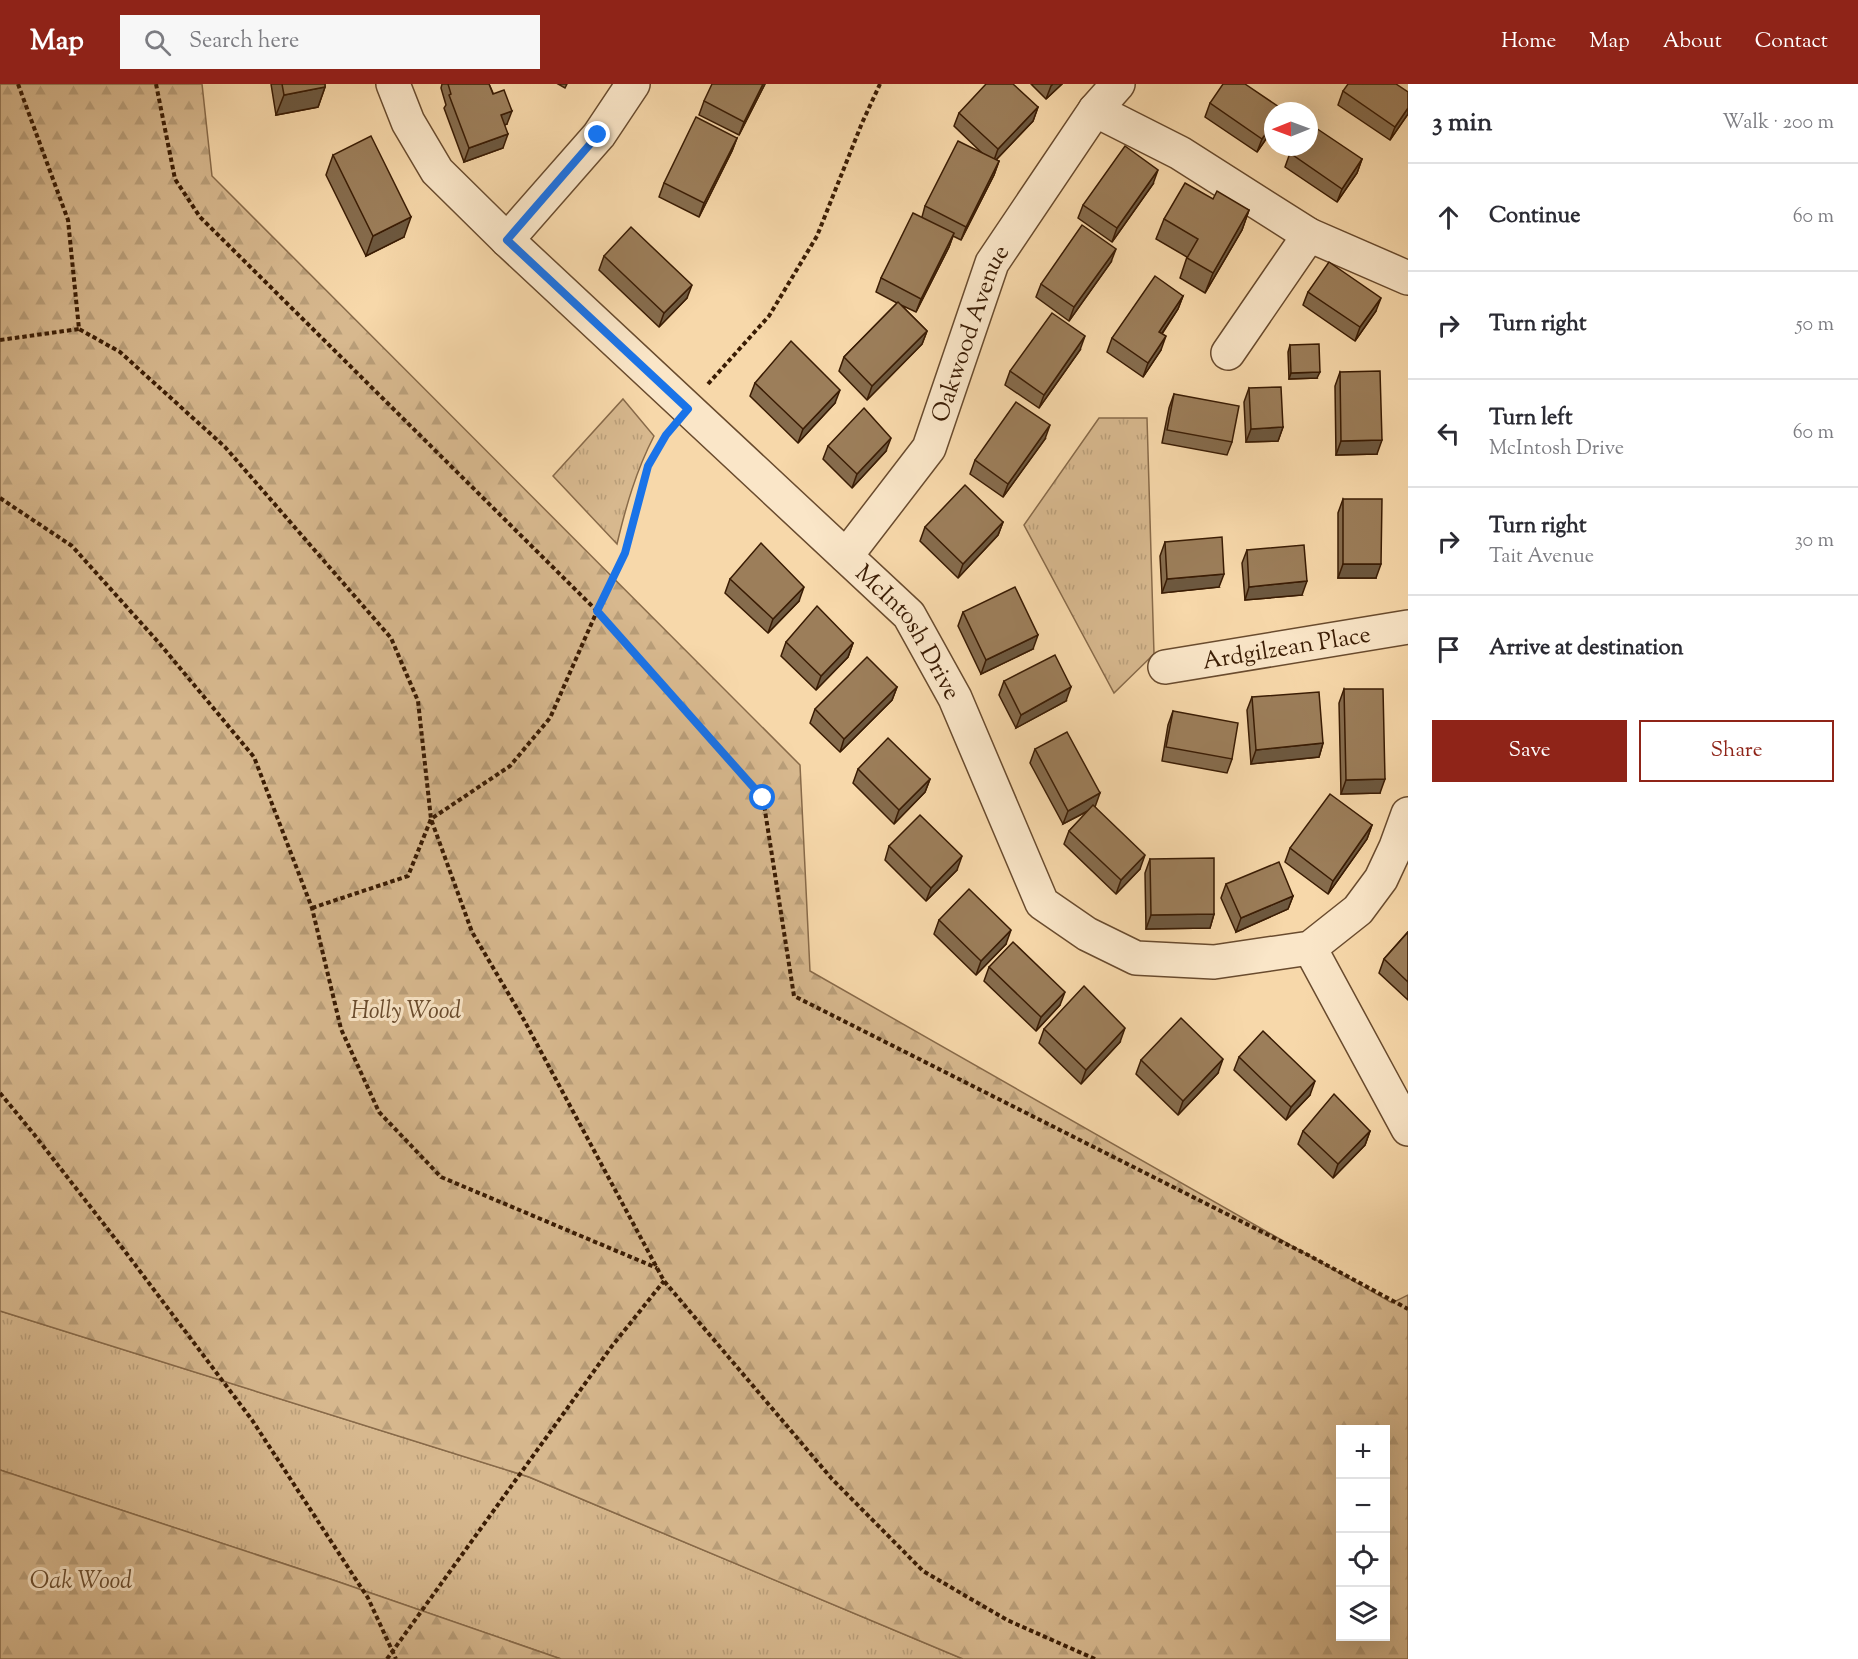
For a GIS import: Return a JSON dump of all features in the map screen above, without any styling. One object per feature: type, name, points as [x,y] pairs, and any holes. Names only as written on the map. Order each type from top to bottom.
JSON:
[{"type":"street","name":"McIntosh Drive","points":[[393,84],[408,122],[437,171],[507,240],[909,615],[955,698],[1042,903],[1086,934],[1136,958],[1215,962],[1310,948],[1358,910],[1381,879],[1408,814]]},
{"type":"street","points":[[507,240],[598,135],[633,84]]},
{"type":"street","name":"Oakwood Avenue","points":[[846,556],[929,448],[992,262],[1095,110],[1118,84]]},
{"type":"street","points":[[1095,110],[1180,153],[1309,235],[1408,278]]},
{"type":"street","points":[[1228,353],[1309,235]]},
{"type":"street","name":"Ardgilzean Place","points":[[1165,667],[1408,627]]},
{"type":"street","points":[[1310,948],[1408,1129]]},
{"type":"path","points":[[18,84],[68,220],[79,329]]},
{"type":"path","points":[[156,84],[175,178],[200,217],[597,611],[763,798],[794,996],[1308,1255],[1408,1310]]},
{"type":"path","points":[[312,908],[408,876],[431,819],[510,766],[550,718],[625,553],[648,466],[666,435],[769,316],[818,236],[861,123],[880,84]]},
{"type":"path","points":[[0,340],[79,329],[120,352],[225,447],[391,638],[418,701],[431,819],[472,932],[524,1020],[664,1281],[832,1479],[923,1570],[1007,1620],[1095,1659]]},
{"type":"path","points":[[0,498],[72,546],[160,644],[254,757],[312,908],[341,1029],[379,1112],[441,1177],[657,1268]]},
{"type":"path","points":[[0,1093],[82,1196],[252,1420],[368,1598],[396,1659]]},
{"type":"path","points":[[387,1659],[612,1346],[664,1281]]},
{"type":"green space","name":"Holly Wood","points":[[0,84],[202,84],[212,176],[800,765],[810,971],[1392,1303],[1408,1295],[1408,1659],[963,1659],[529,1477],[0,1311]]},
{"type":"green space","points":[[623,399],[654,436],[632,489],[617,544],[553,476]]},
{"type":"green space","points":[[1099,418],[1147,418],[1154,654],[1114,693],[1024,525]]},
{"type":"green space","points":[[0,1311],[529,1477],[963,1659],[561,1659],[336,1581],[0,1470]]},
{"type":"green space","name":"Oak Wood","points":[[0,1470],[336,1581],[561,1659],[0,1659]]},
{"type":"building","points":[[282,84],[325,84],[325,87],[284,95]]},
{"type":"building","points":[[448,84],[489,84],[493,94],[504,90],[512,111],[501,115],[508,134],[469,148],[449,95],[451,94]]},
{"type":"building","points":[[712,84],[763,84],[744,122],[704,101]]},
{"type":"building","points":[[986,84],[1013,84],[1038,107],[998,149],[959,113]]},
{"type":"building","points":[[1223,84],[1245,84],[1272,102],[1264,102],[1264,136],[1262,139],[1210,103]]},
{"type":"building","points":[[1348,84],[1396,84],[1408,92],[1408,108],[1395,127],[1343,91]]},
{"type":"building","points":[[696,117],[737,138],[704,203],[664,183]]},
{"type":"building","points":[[1318,129],[1362,159],[1342,189],[1294,156],[1318,156]]},
{"type":"building","points":[[371,136],[411,217],[373,236],[333,155]]},
{"type":"building","points":[[958,141],[999,161],[966,227],[925,206]]},
{"type":"building","points":[[1125,146],[1158,170],[1117,228],[1083,205]]},
{"type":"building","points":[[1185,183],[1213,199],[1217,191],[1249,210],[1213,273],[1187,258],[1198,239],[1164,219]]},
{"type":"building","points":[[913,213],[954,233],[921,299],[881,278]]},
{"type":"building","points":[[1082,225],[1116,249],[1074,307],[1041,284]]},
{"type":"building","points":[[631,227],[692,285],[664,313],[604,256]]},
{"type":"building","points":[[1329,262],[1381,298],[1360,327],[1308,292]]},
{"type":"building","points":[[1155,276],[1183,296],[1159,332],[1166,336],[1148,363],[1112,338]]},
{"type":"building","points":[[898,302],[927,331],[872,386],[844,357]]},
{"type":"building","points":[[1052,313],[1085,336],[1044,395],[1010,371]]},
{"type":"building","points":[[791,341],[840,390],[803,429],[755,383]]},
{"type":"building","points":[[1319,344],[1320,372],[1291,373],[1290,345]]},
{"type":"building","points":[[1380,371],[1382,440],[1341,441],[1340,372]]},
{"type":"building","points":[[1281,387],[1283,427],[1251,429],[1249,388]]},
{"type":"building","points":[[1174,394],[1239,406],[1232,442],[1167,430]]},
{"type":"building","points":[[1016,402],[1050,425],[1008,484],[975,460]]},
{"type":"building","points":[[864,408],[891,438],[857,474],[828,446]]},
{"type":"building","points":[[965,485],[1003,522],[963,564],[925,527]]},
{"type":"building","points":[[1343,499],[1382,499],[1381,564],[1343,564]]},
{"type":"building","points":[[1222,537],[1224,574],[1167,579],[1165,542]]},
{"type":"building","points":[[761,543],[804,587],[773,619],[730,579]]},
{"type":"building","points":[[1304,545],[1307,581],[1249,587],[1247,550]]},
{"type":"building","points":[[1015,587],[1038,635],[986,660],[963,612]]},
{"type":"building","points":[[817,606],[853,643],[821,676],[786,642]]},
{"type":"building","points":[[1055,655],[1071,687],[1021,715],[1004,681]]},
{"type":"building","points":[[867,657],[897,687],[844,739],[815,709]]},
{"type":"building","points":[[1344,689],[1383,689],[1385,779],[1346,780]]},
{"type":"building","points":[[1319,692],[1323,743],[1256,750],[1252,697]]},
{"type":"building","points":[[1173,711],[1238,723],[1232,759],[1166,747]]},
{"type":"building","points":[[1067,732],[1100,793],[1068,811],[1035,749]]},
{"type":"building","points":[[888,738],[930,779],[899,810],[858,769]]},
{"type":"building","points":[[1330,794],[1372,825],[1333,881],[1290,848]]},
{"type":"building","points":[[1093,805],[1145,855],[1121,880],[1069,831]]},
{"type":"building","points":[[920,815],[962,856],[931,888],[889,846]]},
{"type":"building","points":[[1214,858],[1214,914],[1151,915],[1150,859]]},
{"type":"building","points":[[1279,862],[1293,896],[1241,918],[1226,884]]},
{"type":"building","points":[[969,889],[1011,930],[981,961],[939,920]]},
{"type":"building","points":[[1408,932],[1408,982],[1384,959]]},
{"type":"building","points":[[1013,942],[1065,992],[1041,1017],[989,967]]},
{"type":"building","points":[[1084,986],[1125,1028],[1086,1070],[1044,1029]]},
{"type":"building","points":[[1181,1018],[1223,1059],[1183,1101],[1141,1060]]},
{"type":"building","points":[[1263,1031],[1315,1081],[1291,1107],[1239,1057]]},
{"type":"building","points":[[1334,1094],[1370,1131],[1338,1164],[1303,1131]]},
{"type":"route","points":[[598,135],[507,240],[688,409],[666,435],[648,466],[625,553],[597,611],[763,798]]}]
